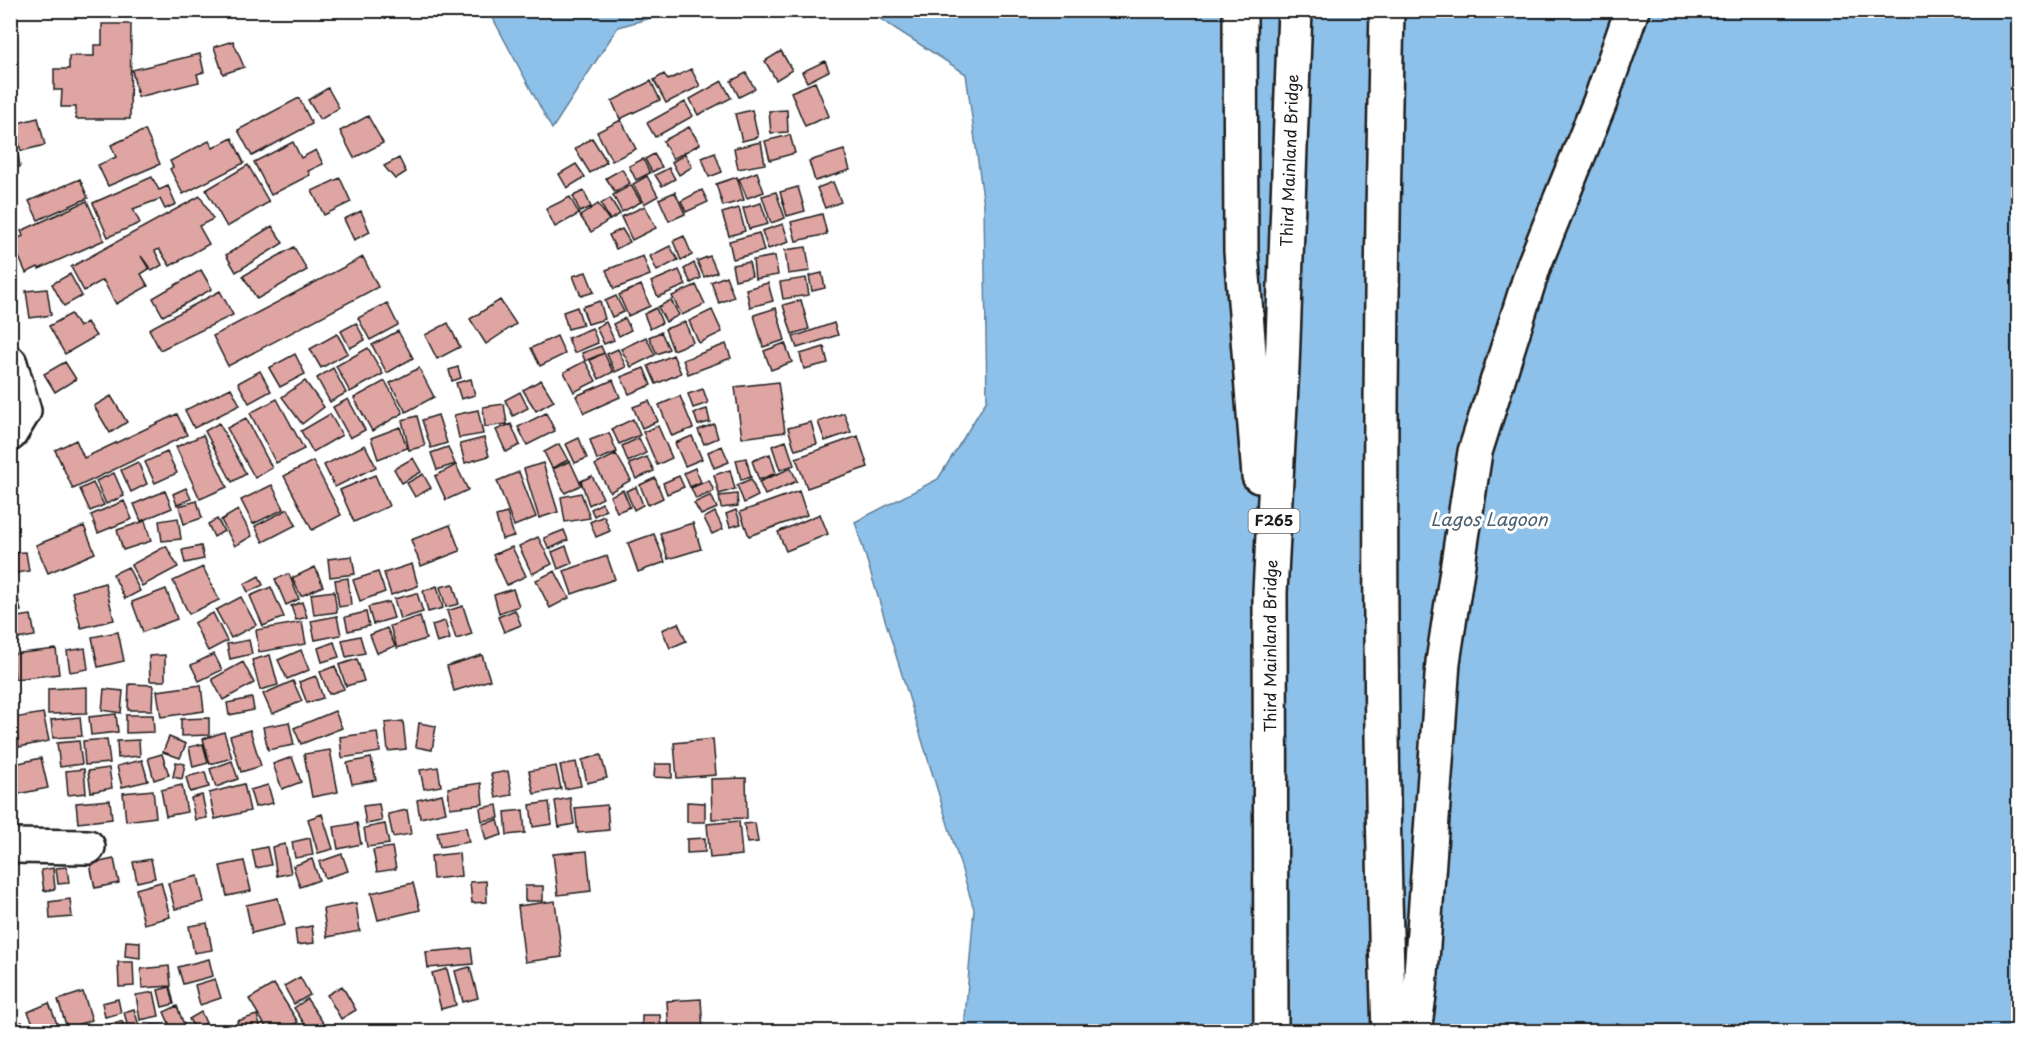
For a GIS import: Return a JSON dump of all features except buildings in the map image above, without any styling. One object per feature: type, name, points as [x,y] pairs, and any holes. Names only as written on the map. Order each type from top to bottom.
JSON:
[{"type":"main road","points":[[1240,10],[1241,261],[1270,592]]},
{"type":"main road","name":"Third Mainland Bridge","points":[[1271,1032],[1270,592],[1295,10]]},
{"type":"main road","points":[[1387,10],[1379,472],[1384,884],[1389,1032]]},
{"type":"main road","points":[[1414,1032],[1420,988],[1443,662],[1475,452],[1534,265],[1600,102],[1632,10]]},
{"type":"main road","points":[[10,363],[24,411],[10,434]]},
{"type":"main road","points":[[10,846],[88,847]]},
{"type":"water","points":[[489,11],[676,11],[618,27],[552,129]]},
{"type":"water","name":"Lagos Lagoon","points":[[808,11],[2018,11],[2018,1031],[964,1031],[974,909],[855,522],[938,479],[987,400],[984,206],[966,74],[876,16]]}]
